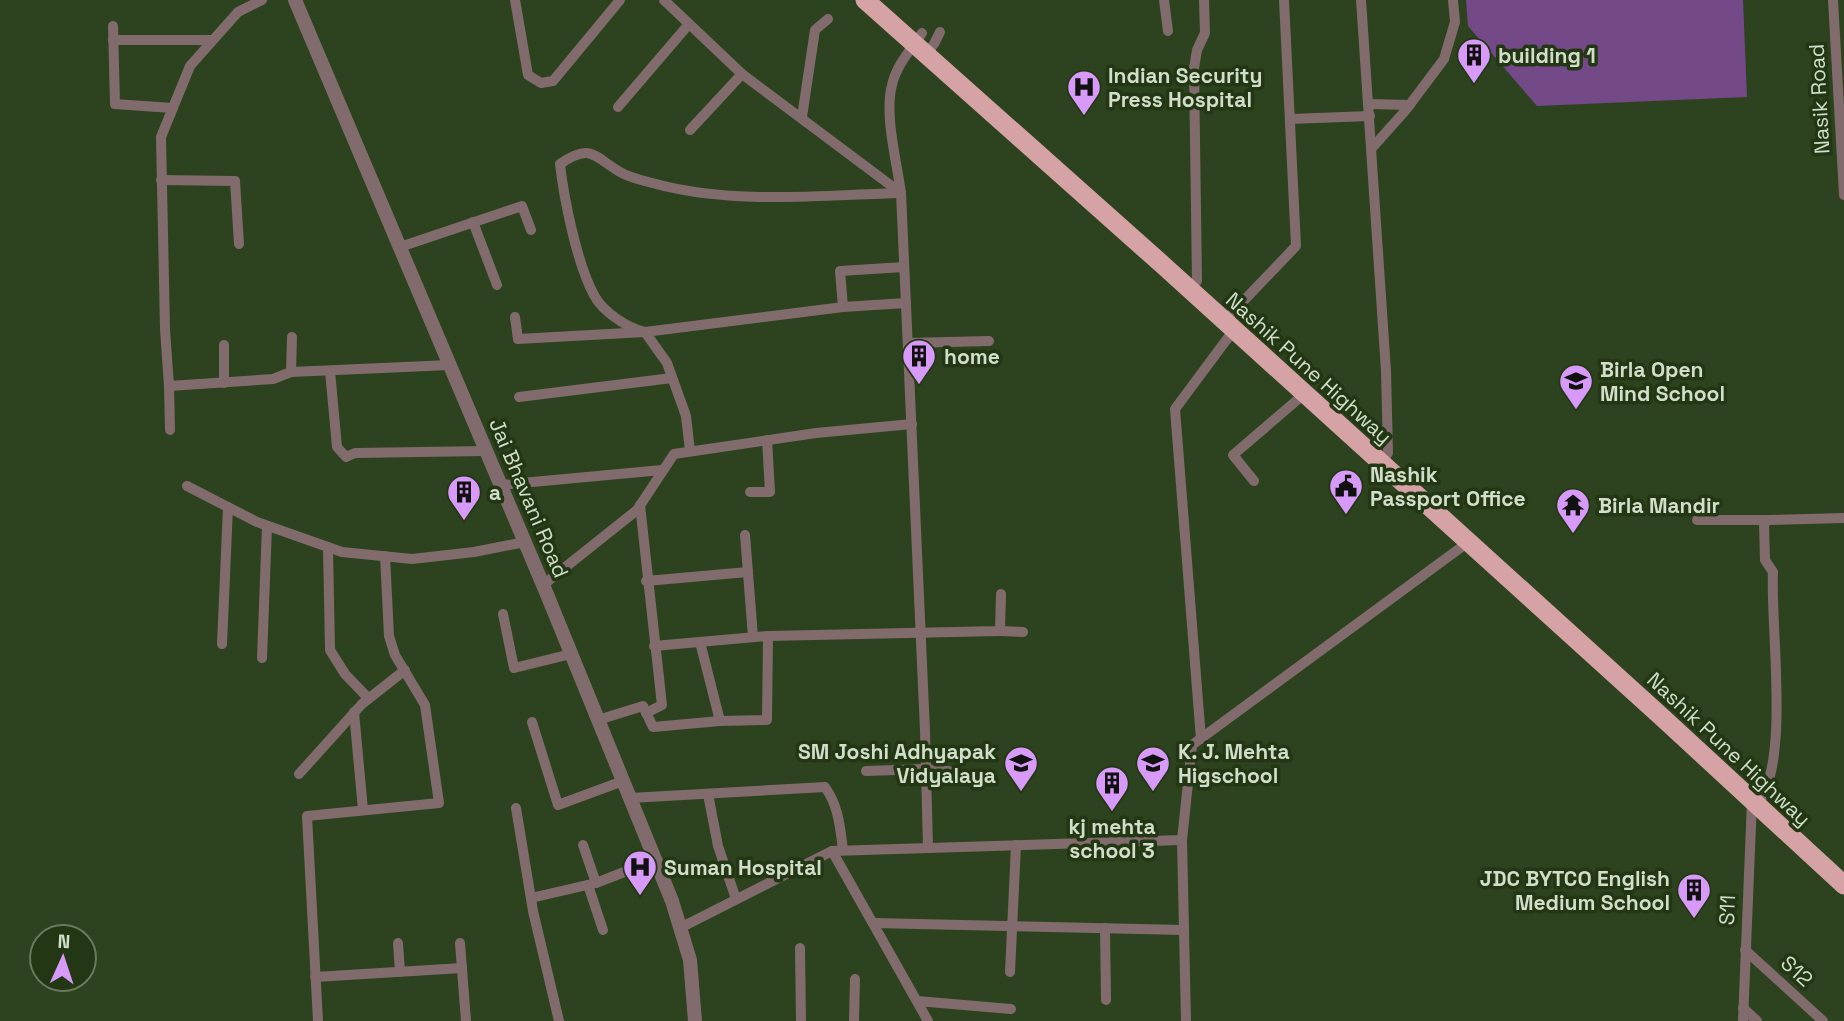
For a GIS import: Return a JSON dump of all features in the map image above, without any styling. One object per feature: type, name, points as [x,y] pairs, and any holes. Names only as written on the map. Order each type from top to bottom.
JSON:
[{"type":"highway","name":"Nashik Pune Highway","points":[[865,0],[927,41],[1197,281],[1303,394],[1385,458],[1467,542],[1758,800],[1844,870]]},
{"type":"highway","name":"Nashik Pune Highway","points":[[885,0],[1233,322],[1546,600],[1844,885]]},
{"type":"street","points":[[170,430],[164,317],[161,136],[190,66],[238,12],[262,0]]},
{"type":"street","name":"Jai Bhavani Road","points":[[295,0],[525,542],[655,860],[690,960],[695,1021]]},
{"type":"street","points":[[515,0],[528,75],[541,83],[553,81],[620,0]]},
{"type":"street","points":[[664,0],[743,74],[901,193]]},
{"type":"street","points":[[1164,0],[1168,31]]},
{"type":"street","points":[[1197,281],[1195,68],[1197,50],[1205,33],[1204,0]]},
{"type":"street","points":[[1200,739],[1175,409],[1233,322],[1296,246],[1284,0]]},
{"type":"street","points":[[1361,0],[1386,371],[1385,458]]},
{"type":"street","points":[[1372,148],[1410,105],[1444,59],[1455,22],[1453,0]]},
{"type":"street","name":"Nasik Road","points":[[1833,0],[1842,104],[1844,195]]},
{"type":"street","points":[[802,117],[815,30],[828,19]]},
{"type":"street","points":[[618,107],[689,24]]},
{"type":"street","points":[[113,26],[115,104],[172,108]]},
{"type":"street","points":[[114,40],[212,40]]},
{"type":"street","points":[[927,41],[899,67],[891,85],[890,112],[901,193],[928,848]]},
{"type":"street","points":[[690,130],[743,74]]},
{"type":"street","points":[[1290,119],[1410,105]]},
{"type":"street","points":[[690,451],[686,416],[667,363],[645,332],[634,330],[594,297],[573,233],[562,186],[560,164],[582,152],[596,154],[622,173],[695,193],[744,196],[901,193]]},
{"type":"street","points":[[161,180],[236,181],[240,244]]},
{"type":"street","points":[[400,247],[522,206],[531,230]]},
{"type":"street","points":[[473,222],[497,285]]},
{"type":"street","points":[[843,307],[840,271],[904,267]]},
{"type":"street","points":[[515,317],[518,339],[645,332],[843,307],[906,303]]},
{"type":"street","points":[[291,372],[292,337]]},
{"type":"street","points":[[908,343],[989,341]]},
{"type":"street","points":[[224,345],[224,383]]},
{"type":"street","points":[[169,386],[272,379],[291,372],[450,365]]},
{"type":"street","points":[[330,371],[337,447],[346,457],[355,453],[486,452]]},
{"type":"street","points":[[519,397],[672,378]]},
{"type":"street","points":[[1254,481],[1233,455],[1303,394]]},
{"type":"street","points":[[543,585],[591,548],[639,505],[674,454],[767,440],[912,424]]},
{"type":"street","points":[[750,492],[770,492],[767,440]]},
{"type":"street","points":[[501,485],[662,470]]},
{"type":"street","points":[[187,486],[267,526],[342,552],[411,559],[474,552],[525,542]]},
{"type":"street","points":[[639,505],[662,705],[646,713]]},
{"type":"street","points":[[222,644],[228,507]]},
{"type":"street","points":[[1697,520],[1844,518]]},
{"type":"street","name":"S11","points":[[1743,1021],[1745,950],[1758,800],[1773,761],[1777,723],[1773,572],[1766,563],[1765,555],[1765,524],[1768,520]]},
{"type":"street","points":[[262,658],[267,526]]},
{"type":"street","points":[[745,535],[753,636]]},
{"type":"street","points":[[1186,1021],[1182,840],[1192,745],[1467,542]]},
{"type":"street","points":[[328,547],[330,650],[345,674],[368,698]]},
{"type":"street","points":[[318,1021],[307,816],[439,803],[425,705],[395,655],[389,636],[385,556]]},
{"type":"street","points":[[646,581],[748,572]]},
{"type":"street","points":[[1000,631],[1001,594]]},
{"type":"street","points":[[503,614],[514,668],[571,654]]},
{"type":"street","points":[[654,646],[753,636],[920,631],[1023,632]]},
{"type":"street","points":[[598,720],[643,706],[653,727],[720,720],[767,720],[768,636]]},
{"type":"street","points":[[699,642],[720,720]]},
{"type":"street","points":[[299,774],[368,698],[405,670]]},
{"type":"street","points":[[354,712],[363,810]]},
{"type":"street","points":[[532,722],[558,805],[623,781]]},
{"type":"street","points":[[866,771],[925,769],[957,772]]},
{"type":"street","points":[[630,798],[825,787],[834,801],[839,819],[837,851],[873,923],[928,1021]]},
{"type":"street","points":[[708,794],[718,846],[736,899]]},
{"type":"street","points":[[516,808],[531,898],[559,1021]]},
{"type":"street","points":[[680,928],[837,851],[1182,840]]},
{"type":"street","points":[[583,845],[603,930]]},
{"type":"street","points":[[1010,972],[1016,845]]},
{"type":"street","points":[[531,898],[592,884],[655,860]]},
{"type":"street","points":[[873,923],[1184,930]]},
{"type":"street","points":[[1105,928],[1106,1000]]},
{"type":"street","points":[[398,943],[400,972]]},
{"type":"street","points":[[460,943],[467,1021]]},
{"type":"street","points":[[800,948],[801,1021]]},
{"type":"street","name":"S12","points":[[1745,950],[1822,1021]]},
{"type":"street","points":[[315,977],[462,968]]},
{"type":"street","points":[[854,1021],[855,979]]},
{"type":"street","points":[[916,1001],[1011,1009]]},
{"type":"street","points":[[1743,1008],[1757,1021]]},
{"type":"shaded area","points":[[1466,0],[1743,0],[1747,97],[1537,106],[1468,26]]},
{"type":"place","name":"building 1","points":[[1474,85]]},
{"type":"place","name":"Indian Security Press Hospital","points":[[1084,117]]},
{"type":"place","name":"home","points":[[919,386]]},
{"type":"place","name":"Birla Open Mind School","points":[[1576,411]]},
{"type":"place","name":"Nashik Passport Office","points":[[1346,516]]},
{"type":"place","name":"a","points":[[464,522]]},
{"type":"place","name":"Birla Mandir","points":[[1573,535]]},
{"type":"place","name":"SM Joshi Adhyapak Vidyalaya","points":[[1021,793]]},
{"type":"place","name":"K. J. Mehta Higschool","points":[[1153,793]]},
{"type":"place","name":"kj mehta school 3","points":[[1112,813]]},
{"type":"place","name":"Suman Hospital","points":[[640,897]]},
{"type":"place","name":"JDC BYTCO English Medium School","points":[[1694,920]]}]
